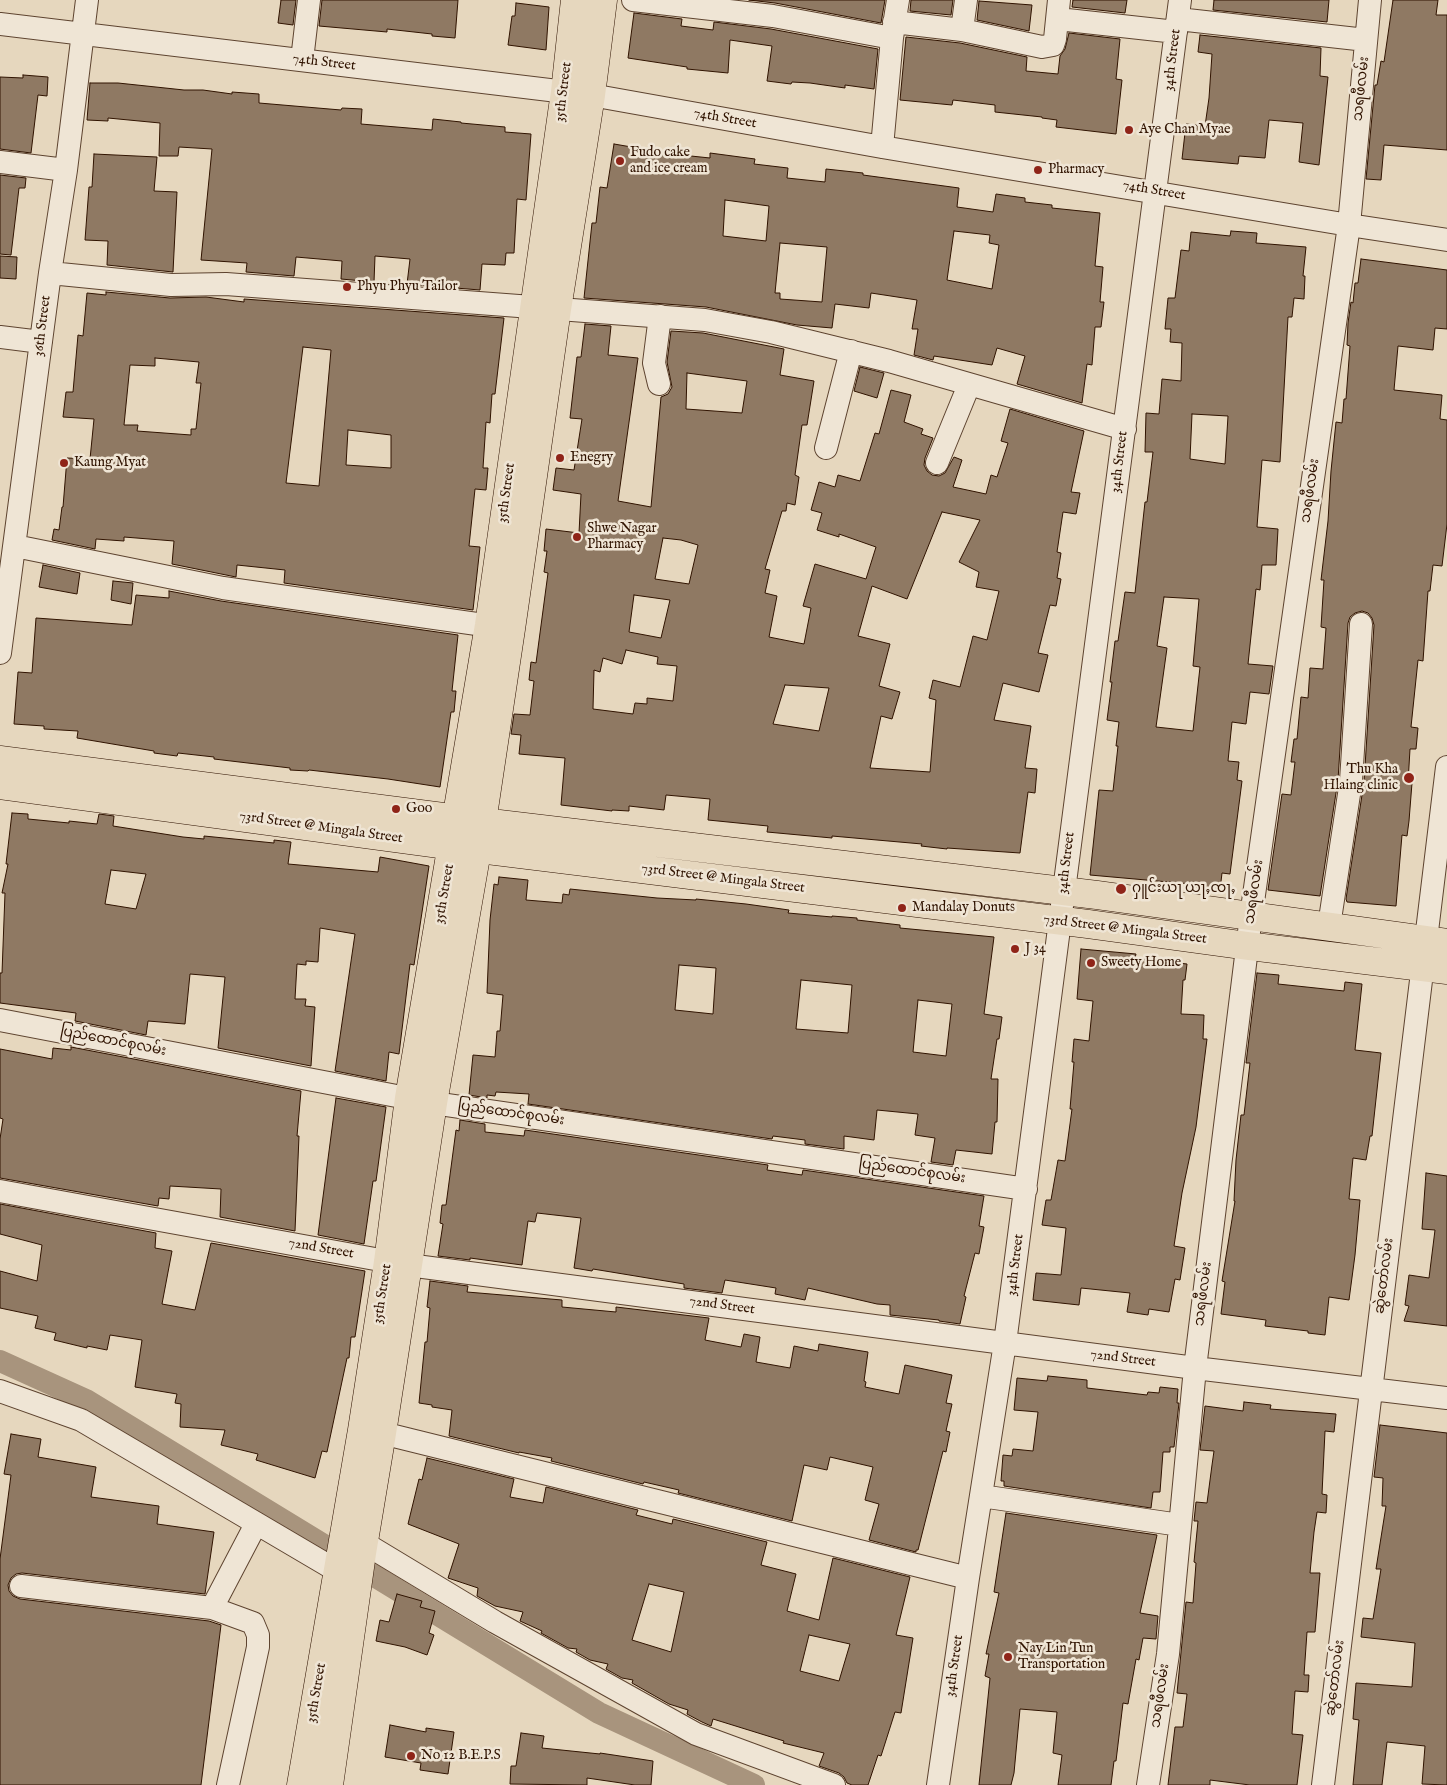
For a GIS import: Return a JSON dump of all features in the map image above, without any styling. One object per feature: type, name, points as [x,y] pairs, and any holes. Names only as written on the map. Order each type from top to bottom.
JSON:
[{"type":"main road","name":"35th Street","points":[[575,0],[578,93]]},
{"type":"main road","name":"35th Street","points":[[301,1785],[326,1715],[398,1263],[421,1101],[470,821],[578,93],[603,0]]},
{"type":"main road","name":"73rd Street @ Mingala Street","points":[[0,760],[470,821],[1097,895],[1329,926],[1436,955]]},
{"type":"main road","name":"73rd Street @ Mingala Street","points":[[0,785],[465,848],[1248,946],[1436,955]]},
{"type":"main road","name":"35th Street","points":[[351,1559],[382,1434],[398,1263]]},
{"type":"main road","name":"35th Street","points":[[326,1715],[329,1785]]},
{"type":"street","name":"36th Street","points":[[0,653],[50,273],[66,170],[87,0]]},
{"type":"street","points":[[302,60],[309,0]]},
{"type":"street","points":[[632,0],[893,30],[962,30],[1042,47],[1052,45],[1056,39],[1059,9],[1178,17],[1366,40]]},
{"type":"street","points":[[882,147],[893,30],[898,0]]},
{"type":"street","points":[[962,30],[966,0]]},
{"type":"street","name":"သရဖီလမ်း","points":[[1148,1785],[1168,1654],[1195,1368],[1248,946],[1348,225],[1370,0]]},
{"type":"street","name":"34th Street","points":[[938,1785],[1005,1344],[1178,17]]},
{"type":"street","name":"74th Street","points":[[0,24],[578,93],[882,147],[1447,240]]},
{"type":"street","points":[[0,162],[66,170]]},
{"type":"street","points":[[50,273],[171,285],[226,284],[705,320],[771,332],[851,351],[1124,429]]},
{"type":"street","points":[[659,384],[654,363],[660,316]]},
{"type":"street","points":[[0,337],[41,342]]},
{"type":"street","points":[[826,448],[851,351]]},
{"type":"street","points":[[937,463],[969,385]]},
{"type":"street","points":[[14,546],[223,588],[500,627]]},
{"type":"street","points":[[1329,926],[1351,781],[1361,624]]},
{"type":"street","name":"ဆွဲတော်လမ်း","points":[[1323,1785],[1372,1389],[1436,955],[1447,767]]},
{"type":"street","name":"ပြည်ထောင်စုလမ်း","points":[[0,1020],[421,1101],[1026,1189]]},
{"type":"street","name":"72nd Street","points":[[0,1191],[398,1263],[1005,1344],[1447,1398]]},
{"type":"street","points":[[0,1391],[81,1420],[256,1524],[351,1559],[495,1622],[696,1734],[834,1785]]},
{"type":"street","points":[[382,1434],[968,1578]]},
{"type":"street","points":[[981,1496],[1180,1525]]},
{"type":"street","points":[[212,1608],[256,1524]]},
{"type":"street","points":[[21,1586],[212,1608],[254,1624],[258,1635],[258,1647],[228,1785]]},
{"type":"building","points":[[281,0],[296,0],[293,25],[278,23]]},
{"type":"building","points":[[322,0],[458,0],[455,38],[387,29],[387,32],[319,26]]},
{"type":"building","points":[[749,0],[885,0],[881,23],[775,3]]},
{"type":"building","points":[[911,0],[953,0],[951,15],[910,11]]},
{"type":"building","points":[[1073,0],[1127,0],[1125,13],[1072,7]]},
{"type":"building","points":[[1214,0],[1329,0],[1327,22],[1213,10]]},
{"type":"building","points":[[1393,0],[1438,0],[1436,15],[1447,15],[1447,150],[1384,145],[1381,180],[1366,179],[1375,85],[1377,85],[1381,61],[1384,62]]},
{"type":"building","points":[[979,1],[1032,5],[1029,31],[977,20]]},
{"type":"building","points":[[516,3],[549,7],[546,50],[508,45]]},
{"type":"building","points":[[634,13],[682,19],[681,26],[713,30],[714,22],[771,29],[878,49],[874,89],[845,85],[845,88],[810,83],[792,82],[791,84],[767,81],[772,46],[730,40],[728,73],[687,69],[687,67],[628,58]]},
{"type":"building","points":[[1069,33],[1120,39],[1116,79],[1122,80],[1116,134],[1056,127],[1057,120],[995,112],[995,105],[953,100],[952,105],[900,100],[906,37],[960,43],[1027,57],[1026,71],[1058,74],[1060,56],[1065,49]]},
{"type":"building","points":[[1200,35],[1321,48],[1320,76],[1328,77],[1319,165],[1299,162],[1303,123],[1269,120],[1265,158],[1239,156],[1238,164],[1182,159],[1186,124],[1205,126],[1212,54],[1198,52]]},
{"type":"building","points":[[23,75],[48,77],[47,96],[38,95],[31,153],[0,149],[0,77],[23,78]]},
{"type":"building","points":[[90,83],[118,83],[232,94],[232,92],[259,94],[259,103],[341,110],[342,108],[362,109],[361,124],[432,130],[433,119],[505,127],[505,132],[531,134],[526,200],[517,199],[514,253],[506,253],[505,265],[482,264],[480,290],[407,284],[410,259],[375,256],[374,282],[341,279],[342,261],[296,257],[294,276],[246,272],[247,263],[201,260],[212,149],[179,147],[178,156],[159,156],[160,123],[108,118],[108,121],[87,120]]},
{"type":"building","points":[[614,144],[643,149],[643,151],[710,158],[710,153],[755,159],[754,164],[788,168],[787,178],[825,182],[826,169],[959,188],[957,207],[993,212],[996,194],[1025,198],[1025,202],[1052,205],[1052,208],[1100,213],[1095,266],[1103,267],[1100,302],[1104,302],[1101,327],[1095,327],[1092,365],[1087,364],[1082,403],[1017,384],[1025,356],[997,348],[992,365],[934,356],[933,360],[914,355],[918,329],[912,329],[917,300],[871,293],[869,308],[835,304],[832,328],[797,325],[706,307],[584,298],[592,223],[596,223],[600,187],[607,188]],"holes":[[[725,200],[769,206],[766,241],[723,236]],[[954,231],[990,235],[989,243],[999,245],[992,289],[947,280]],[[780,243],[827,247],[822,302],[780,299],[780,293],[775,293]]]},
{"type":"building","points":[[94,154],[157,157],[154,191],[177,192],[173,272],[107,265],[108,241],[85,240],[89,187],[92,187]]},
{"type":"building","points":[[0,175],[26,178],[25,188],[19,188],[11,255],[0,254]]},
{"type":"building","points":[[1231,231],[1257,233],[1256,243],[1306,247],[1303,276],[1305,276],[1304,299],[1294,298],[1292,317],[1288,317],[1280,462],[1262,460],[1257,527],[1278,529],[1276,565],[1262,565],[1260,590],[1256,589],[1248,664],[1273,666],[1269,694],[1250,692],[1246,724],[1232,722],[1228,761],[1239,762],[1237,780],[1242,781],[1230,874],[1222,873],[1220,890],[1191,887],[1191,884],[1090,875],[1099,790],[1113,791],[1119,722],[1107,720],[1112,682],[1110,682],[1115,641],[1118,641],[1125,592],[1135,593],[1145,502],[1147,502],[1153,452],[1145,452],[1146,413],[1159,414],[1162,379],[1181,381],[1182,343],[1170,342],[1171,329],[1165,329],[1168,298],[1175,298],[1181,250],[1189,251],[1191,232],[1230,236]],"holes":[[[1192,414],[1228,416],[1225,464],[1190,459]],[[1164,597],[1199,599],[1193,666],[1200,667],[1193,731],[1156,727],[1167,648],[1157,646]]]},
{"type":"building","points":[[0,256],[17,257],[16,279],[0,278]]},
{"type":"building","points":[[1361,259],[1447,270],[1447,329],[1435,328],[1433,350],[1398,346],[1394,390],[1442,395],[1440,419],[1447,420],[1447,524],[1442,566],[1433,565],[1430,591],[1428,591],[1423,661],[1418,660],[1411,727],[1418,728],[1416,749],[1410,749],[1408,783],[1412,783],[1409,821],[1407,836],[1402,835],[1396,906],[1347,902],[1346,899],[1364,782],[1374,625],[1368,613],[1362,611],[1350,617],[1348,623],[1338,780],[1320,896],[1268,890],[1282,794],[1291,795],[1295,762],[1291,762],[1294,739],[1297,739],[1301,697],[1308,698],[1310,668],[1323,669],[1326,628],[1321,627],[1324,580],[1321,580],[1328,521],[1331,471],[1336,422],[1342,423],[1344,399],[1346,399],[1350,346],[1347,345],[1348,323],[1355,283],[1358,283]]},
{"type":"building","points":[[106,292],[170,298],[206,297],[244,302],[244,299],[504,318],[495,394],[492,394],[490,423],[486,422],[483,468],[488,468],[486,490],[475,489],[469,546],[480,547],[473,610],[284,583],[285,570],[237,565],[236,577],[172,564],[174,541],[124,537],[124,541],[96,539],[95,549],[52,540],[54,529],[59,530],[67,458],[90,459],[94,419],[63,417],[66,392],[73,392],[78,335],[83,336],[87,293],[106,295]],"holes":[[[303,347],[331,350],[319,486],[286,483]],[[155,358],[199,362],[196,383],[201,383],[196,429],[191,429],[191,435],[137,431],[138,425],[124,425],[130,365],[155,366]],[[348,430],[391,435],[391,468],[346,465]]]},
{"type":"building","points":[[585,324],[611,326],[608,355],[638,358],[618,501],[651,507],[661,397],[668,394],[672,387],[667,362],[671,331],[703,333],[784,349],[780,375],[814,381],[807,425],[802,425],[795,475],[799,477],[795,505],[787,503],[786,511],[782,511],[765,569],[770,570],[765,593],[777,596],[769,637],[804,644],[811,608],[803,606],[815,564],[866,579],[876,547],[839,534],[839,537],[817,530],[822,513],[811,510],[819,482],[835,487],[838,475],[860,481],[875,433],[879,434],[891,390],[911,395],[904,422],[923,429],[921,434],[933,438],[925,458],[924,465],[927,471],[932,475],[939,476],[945,473],[954,457],[962,460],[953,487],[986,494],[991,475],[997,477],[1008,443],[1001,441],[1010,409],[1084,431],[1071,492],[1080,493],[1076,514],[1063,512],[1057,552],[1061,553],[1057,578],[1061,579],[1056,606],[1050,605],[1038,653],[1048,655],[1039,692],[1003,683],[994,720],[1031,726],[1025,768],[1037,769],[1035,793],[1028,792],[1020,853],[947,849],[921,846],[922,844],[767,832],[768,826],[708,820],[710,799],[666,795],[664,810],[629,806],[629,811],[612,811],[561,805],[565,758],[519,754],[521,735],[511,734],[514,714],[530,715],[534,681],[529,680],[531,662],[536,663],[548,573],[544,572],[547,551],[544,551],[546,529],[579,533],[581,494],[553,490],[556,468],[574,470],[582,419],[570,418],[577,357],[581,357]],"holes":[[[687,373],[747,381],[742,413],[686,409]],[[942,512],[980,520],[959,562],[979,572],[976,587],[999,591],[987,640],[973,636],[960,687],[933,680],[929,698],[936,700],[930,772],[870,768],[881,716],[892,719],[900,692],[879,686],[890,644],[858,636],[872,586],[907,599]],[[663,538],[681,540],[698,545],[689,584],[655,579]],[[634,595],[670,600],[661,638],[629,632]],[[626,650],[658,657],[657,664],[677,666],[673,701],[647,698],[647,704],[635,703],[633,714],[593,709],[594,670],[600,672],[603,658],[622,664]],[[785,685],[829,688],[819,731],[773,724]]]},
{"type":"building","points":[[860,367],[884,373],[877,398],[854,391]]},
{"type":"building","points":[[43,565],[80,573],[77,594],[39,587]]},
{"type":"building","points":[[113,581],[133,583],[131,604],[111,600]]},
{"type":"building","points":[[169,591],[221,601],[458,635],[452,691],[456,691],[454,712],[451,712],[440,787],[309,770],[290,770],[290,768],[214,759],[214,757],[178,753],[177,756],[154,753],[154,751],[77,738],[78,731],[44,729],[44,726],[14,724],[18,672],[32,673],[36,618],[132,625],[136,595],[169,598]]},
{"type":"building","points":[[12,813],[28,814],[28,819],[97,824],[99,814],[114,816],[113,826],[183,837],[204,839],[204,836],[274,843],[274,840],[291,842],[288,864],[378,872],[380,857],[429,866],[414,965],[410,964],[399,1054],[389,1052],[386,1081],[335,1071],[355,934],[320,928],[318,962],[306,961],[306,965],[297,964],[295,999],[306,999],[305,1006],[315,1007],[311,1066],[218,1048],[225,977],[190,974],[185,1024],[148,1021],[146,1035],[75,1021],[76,1013],[0,1003],[5,893],[2,893],[8,864],[6,864]],"holes":[[[111,870],[146,874],[136,909],[105,904]]]},
{"type":"building","points":[[499,877],[528,880],[526,900],[562,903],[563,894],[569,895],[570,889],[657,898],[696,899],[746,904],[789,910],[788,913],[857,918],[857,920],[900,925],[900,928],[994,937],[984,1014],[1002,1017],[991,1079],[998,1079],[997,1122],[995,1122],[992,1154],[956,1150],[953,1165],[931,1162],[935,1138],[915,1135],[918,1114],[877,1110],[874,1140],[844,1136],[844,1149],[805,1144],[805,1140],[773,1136],[772,1139],[528,1104],[529,1094],[496,1092],[495,1096],[487,1095],[487,1098],[469,1095],[473,1055],[495,1057],[497,1031],[500,1031],[503,995],[487,993],[490,920],[494,884],[498,885]],"holes":[[[679,965],[716,968],[713,1014],[675,1010]],[[801,980],[852,985],[848,1033],[796,1029]],[[918,1000],[952,1004],[946,1056],[913,1052]]]},
{"type":"building","points":[[1081,949],[1136,954],[1135,958],[1187,964],[1185,980],[1183,980],[1181,1014],[1204,1015],[1203,1039],[1207,1039],[1196,1127],[1182,1193],[1174,1246],[1185,1248],[1180,1280],[1175,1279],[1169,1312],[1149,1309],[1148,1315],[1127,1312],[1130,1293],[1081,1288],[1079,1305],[1033,1300],[1036,1273],[1061,1275],[1066,1228],[1042,1225],[1046,1200],[1051,1200],[1058,1160],[1065,1161],[1072,1109],[1070,1109],[1074,1039],[1089,1041],[1093,1001],[1077,999]]},
{"type":"building","points":[[1257,973],[1279,975],[1278,984],[1344,991],[1345,982],[1362,984],[1355,1050],[1381,1053],[1372,1136],[1370,1136],[1366,1160],[1353,1158],[1349,1199],[1360,1200],[1349,1300],[1329,1297],[1325,1335],[1265,1326],[1266,1320],[1221,1314],[1225,1282],[1222,1281],[1235,1201],[1236,1160],[1241,1115],[1244,1115],[1250,1063],[1246,1063]]},
{"type":"building","points":[[71,1047],[301,1091],[297,1136],[299,1136],[295,1231],[220,1217],[221,1189],[170,1186],[169,1199],[159,1198],[158,1206],[0,1178],[0,1139],[3,1119],[0,1118],[0,1049],[52,1059],[53,1048],[71,1050]]},
{"type":"building","points":[[336,1098],[386,1107],[376,1181],[373,1181],[364,1244],[318,1235]]},
{"type":"building","points":[[460,1120],[485,1124],[485,1132],[524,1136],[525,1130],[768,1165],[767,1170],[802,1175],[803,1170],[984,1196],[979,1226],[984,1227],[979,1254],[975,1253],[964,1296],[966,1297],[960,1324],[890,1315],[890,1305],[877,1304],[808,1288],[805,1300],[775,1294],[776,1288],[725,1280],[722,1293],[684,1288],[684,1284],[593,1269],[592,1271],[574,1268],[581,1218],[537,1213],[535,1222],[528,1221],[522,1265],[438,1256],[443,1224],[440,1223],[442,1205],[446,1205],[456,1130],[459,1131]]},
{"type":"building","points":[[1426,1173],[1447,1176],[1447,1326],[1404,1321],[1409,1306],[1405,1305],[1409,1275],[1429,1278],[1435,1230],[1422,1229]]},
{"type":"building","points":[[0,1204],[156,1233],[155,1248],[172,1251],[162,1304],[195,1310],[211,1243],[365,1271],[355,1337],[351,1337],[349,1358],[347,1358],[327,1452],[322,1451],[315,1478],[256,1460],[258,1454],[221,1445],[225,1430],[180,1427],[181,1404],[175,1403],[177,1394],[135,1387],[142,1340],[110,1335],[107,1350],[87,1346],[87,1348],[54,1340],[56,1333],[35,1328],[38,1316],[0,1308],[0,1271],[37,1281],[42,1245],[0,1234]]},
{"type":"building","points":[[430,1281],[468,1286],[467,1292],[562,1300],[562,1307],[616,1312],[616,1307],[709,1318],[705,1340],[741,1347],[744,1334],[760,1337],[756,1362],[790,1368],[794,1346],[818,1351],[819,1344],[868,1352],[864,1381],[866,1382],[865,1387],[899,1394],[905,1365],[952,1375],[946,1403],[952,1404],[946,1431],[950,1432],[946,1452],[943,1451],[918,1550],[916,1552],[869,1540],[879,1504],[865,1500],[873,1467],[830,1457],[827,1470],[804,1465],[792,1521],[678,1493],[679,1490],[644,1482],[643,1484],[551,1461],[552,1458],[519,1453],[449,1436],[452,1410],[419,1403],[425,1342],[427,1342],[430,1308],[427,1307]]},
{"type":"building","points":[[1048,1376],[1087,1380],[1087,1388],[1147,1395],[1148,1392],[1159,1393],[1160,1387],[1178,1389],[1177,1403],[1179,1403],[1174,1447],[1170,1447],[1170,1452],[1163,1452],[1160,1492],[1153,1492],[1151,1508],[1004,1486],[1004,1481],[1001,1481],[1003,1455],[1012,1456],[1013,1449],[1033,1451],[1038,1412],[1014,1410],[1017,1378],[1047,1381]]},
{"type":"building","points":[[1244,1402],[1271,1405],[1270,1409],[1336,1414],[1334,1432],[1325,1431],[1322,1494],[1327,1495],[1326,1513],[1317,1512],[1314,1532],[1310,1573],[1320,1573],[1315,1632],[1307,1632],[1304,1675],[1309,1675],[1308,1692],[1295,1691],[1292,1734],[1303,1735],[1297,1785],[1250,1785],[1210,1780],[1210,1785],[1168,1785],[1175,1727],[1183,1727],[1187,1694],[1177,1693],[1186,1602],[1193,1603],[1198,1521],[1194,1521],[1196,1502],[1207,1503],[1214,1451],[1200,1450],[1205,1406],[1243,1411]]},
{"type":"building","points":[[1380,1425],[1447,1433],[1447,1785],[1422,1784],[1425,1746],[1387,1742],[1382,1785],[1353,1785],[1359,1720],[1353,1719],[1356,1683],[1412,1687],[1415,1643],[1361,1637],[1363,1618],[1373,1619],[1381,1569],[1376,1569],[1386,1506],[1382,1506],[1383,1478],[1374,1477]]},
{"type":"building","points":[[11,1434],[41,1439],[38,1457],[96,1467],[91,1497],[159,1506],[157,1524],[214,1532],[205,1594],[22,1573],[16,1574],[11,1578],[8,1585],[9,1591],[13,1596],[20,1599],[209,1621],[221,1625],[201,1785],[0,1785],[0,1559],[11,1475],[4,1474]]},
{"type":"building","points":[[427,1458],[514,1479],[510,1497],[543,1503],[546,1487],[638,1510],[636,1515],[672,1524],[673,1519],[767,1542],[761,1565],[796,1574],[787,1611],[819,1620],[833,1558],[910,1577],[896,1635],[913,1638],[901,1713],[895,1712],[881,1756],[878,1755],[868,1785],[852,1785],[847,1783],[839,1773],[819,1766],[824,1753],[783,1743],[784,1741],[713,1719],[711,1726],[702,1722],[687,1714],[688,1710],[669,1704],[632,1683],[633,1680],[622,1678],[606,1669],[608,1664],[590,1660],[576,1652],[577,1649],[568,1648],[541,1633],[542,1631],[520,1621],[523,1612],[495,1606],[477,1596],[478,1588],[448,1578],[459,1544],[408,1524],[419,1479],[422,1480]],"holes":[[[649,1584],[684,1592],[671,1652],[632,1640]],[[809,1635],[850,1644],[839,1681],[800,1671]]]},
{"type":"building","points":[[1006,1513],[1157,1535],[1140,1613],[1158,1616],[1156,1639],[1143,1638],[1139,1660],[1136,1659],[1128,1704],[1123,1703],[1111,1785],[1058,1785],[1062,1755],[1053,1753],[1057,1712],[1020,1709],[1014,1773],[1011,1785],[979,1785],[990,1678],[985,1676],[989,1654],[986,1654],[999,1593],[994,1592]]},
{"type":"building","points":[[397,1594],[422,1601],[420,1607],[435,1611],[429,1633],[434,1635],[427,1655],[405,1647],[376,1641],[380,1620],[389,1622]]},
{"type":"building","points":[[390,1725],[426,1732],[426,1728],[454,1732],[448,1774],[420,1770],[421,1763],[385,1757]]},
{"type":"building","points":[[521,1733],[544,1736],[542,1748],[600,1753],[653,1761],[651,1785],[635,1785],[587,1778],[587,1785],[510,1784],[511,1766],[516,1766]]},
{"type":"waterway","points":[[0,1361],[86,1400],[599,1713],[754,1785]]},
{"type":"place","name":"Aye Chan Myae","points":[[1129,130]]},
{"type":"place","name":"Fudo cake and ice cream","points":[[620,161]]},
{"type":"place","name":"Pharmacy","points":[[1038,170]]},
{"type":"place","name":"Phyu Phyu Tailor","points":[[347,287]]},
{"type":"place","name":"Enegry","points":[[560,458]]},
{"type":"place","name":"Kaung Myat","points":[[64,463]]},
{"type":"place","name":"Shwe Nagar Pharmacy","points":[[577,537]]},
{"type":"place","name":"Thu Kha Hlaing clinic","points":[[1409,778]]},
{"type":"place","name":"Goo","points":[[396,809]]},
{"type":"place","name":"ႁူင်းယႃ ယႃႇၸႃႇ","points":[[1121,889]]},
{"type":"place","name":"Mandalay Donuts","points":[[902,908]]},
{"type":"place","name":"J 34","points":[[1015,949]]},
{"type":"place","name":"Sweety Home","points":[[1091,963]]},
{"type":"place","name":"Nay Lin Tun Transportation","points":[[1008,1657]]},
{"type":"place","name":"No 12 B.E.P.S","points":[[411,1756]]}]
